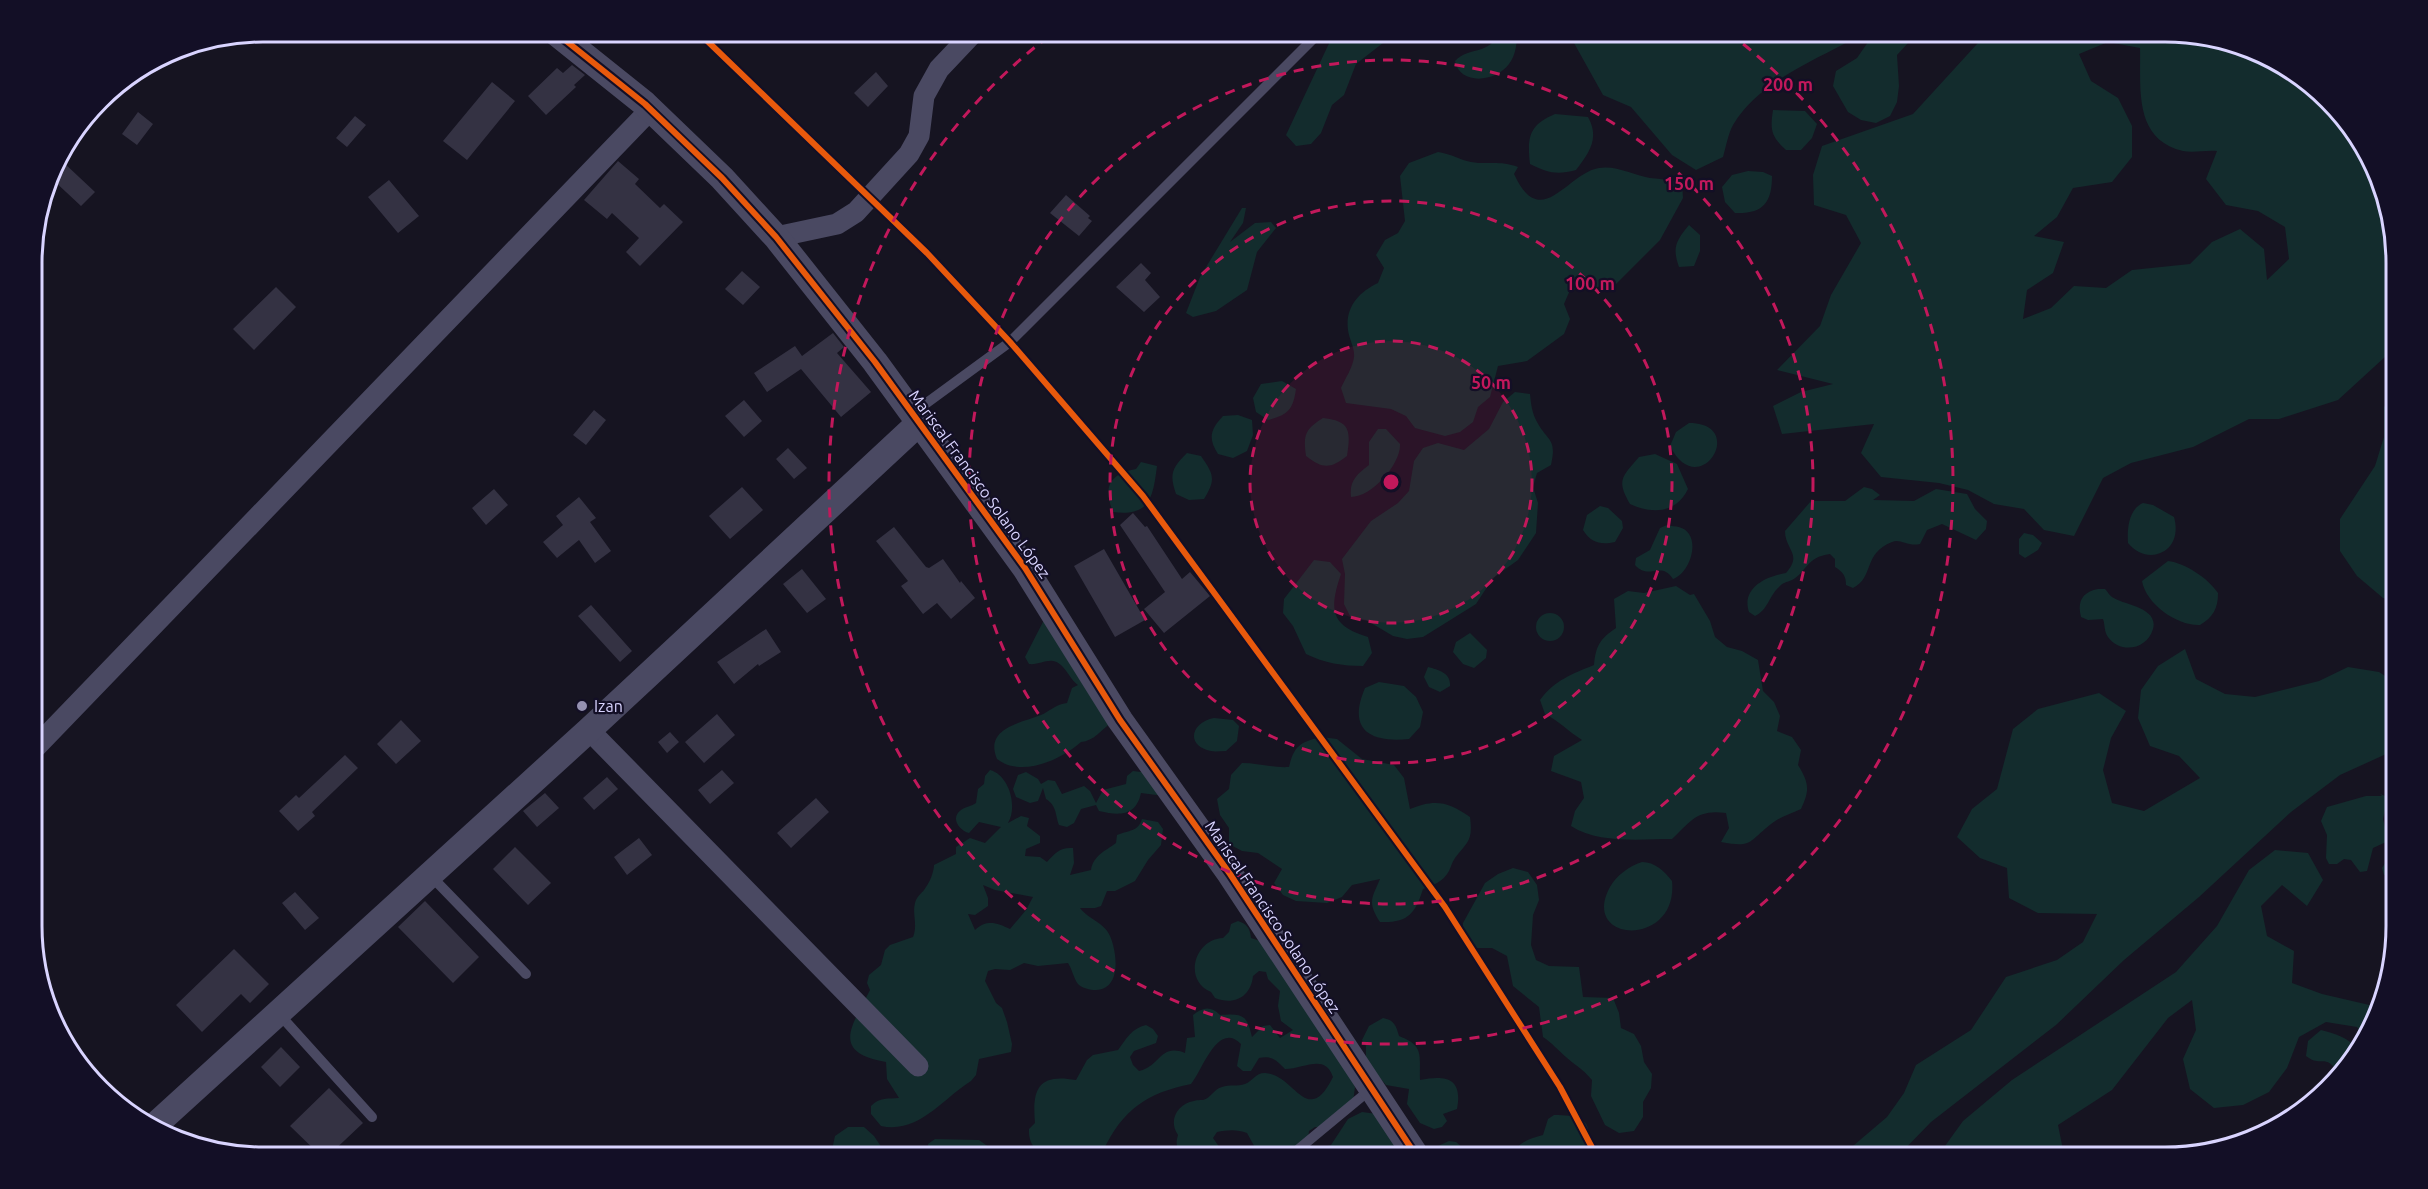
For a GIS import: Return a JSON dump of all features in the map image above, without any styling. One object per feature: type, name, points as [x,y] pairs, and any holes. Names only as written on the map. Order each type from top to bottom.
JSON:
[{"type":"street","name":"Mariscal Francisco Solano López","points":[[567,42],[651,109],[722,178],[776,237],[824,296],[1025,568],[1120,720],[1230,874],[1409,1147]]},
{"type":"street","points":[[776,237],[837,224],[856,212],[909,154],[919,136],[924,96],[939,69],[965,42]]},
{"type":"street","points":[[42,741],[651,109]]},
{"type":"street","points":[[160,1121],[589,730],[916,418]]},
{"type":"street","points":[[589,730],[918,1066]]},
{"type":"lane","points":[[916,418],[1010,342],[1310,42]]},
{"type":"lane","points":[[430,874],[526,975]]},
{"type":"lane","points":[[279,1014],[372,1118]]},
{"type":"lane","points":[[1301,1147],[1371,1089]]},
{"type":"green space","points":[[1330,42],[1384,42],[1356,64],[1344,95],[1332,105],[1321,133],[1311,144],[1296,146],[1286,135]]},
{"type":"green space","points":[[1493,42],[1516,42],[1513,57],[1503,70],[1488,78],[1479,79],[1464,75],[1458,69],[1455,61],[1461,56]]},
{"type":"green space","points":[[1572,42],[1848,42],[1789,73],[1757,96],[1733,125],[1723,157],[1696,170],[1672,155],[1631,107],[1603,95]]},
{"type":"green space","points":[[1868,42],[1908,42],[1897,55],[1899,86],[1897,102],[1890,116],[1876,123],[1861,120],[1848,112],[1833,86],[1836,71],[1857,58]]},
{"type":"green space","points":[[1979,42],[2108,42],[2165,42],[2179,42],[2208,46],[2250,59],[2288,79],[2331,117],[2349,140],[2369,178],[2382,220],[2386,249],[2386,356],[2338,400],[2279,419],[2249,419],[2193,447],[2131,463],[2103,478],[2074,536],[2044,530],[2024,509],[1994,504],[1968,490],[1939,483],[1881,477],[1861,453],[1874,424],[1782,434],[1773,406],[1801,392],[1833,384],[1777,370],[1820,326],[1831,295],[1861,243],[1846,215],[1814,205],[1813,175],[1822,146],[1913,114]],"holes":[[[2108,42],[2140,48],[2143,110],[2155,135],[2167,145],[2183,151],[2217,151],[2206,179],[2226,205],[2258,211],[2285,227],[2289,259],[2267,280],[2264,249],[2240,229],[2212,242],[2190,264],[2132,270],[2106,288],[2074,286],[2051,308],[2023,319],[2027,290],[2053,273],[2064,242],[2034,236],[2057,217],[2073,188],[2112,182],[2132,157],[2132,126],[2118,98],[2091,81],[2079,54]]]},
{"type":"green space","points":[[1773,110],[1805,111],[1817,124],[1812,138],[1801,150],[1786,150],[1777,141],[1772,128]]},
{"type":"green space","points":[[1555,114],[1588,117],[1591,125],[1593,139],[1591,145],[1576,170],[1553,172],[1530,164],[1529,146],[1532,133],[1546,118]]},
{"type":"green space","points":[[1438,152],[1471,162],[1518,167],[1514,174],[1524,191],[1534,199],[1544,199],[1555,195],[1587,172],[1605,167],[1682,183],[1683,198],[1660,240],[1615,285],[1570,290],[1564,304],[1570,319],[1564,334],[1527,361],[1498,366],[1490,397],[1478,407],[1473,422],[1460,432],[1445,436],[1415,428],[1406,416],[1391,409],[1346,403],[1341,388],[1351,369],[1354,357],[1348,330],[1351,307],[1359,296],[1378,283],[1384,268],[1376,255],[1385,240],[1398,233],[1405,221],[1400,176],[1409,163]]},
{"type":"green space","points":[[1748,171],[1763,172],[1772,176],[1768,200],[1759,209],[1735,213],[1725,202],[1722,187],[1732,175]]},
{"type":"green space","points":[[1242,208],[1246,208],[1243,223],[1230,242],[1255,223],[1271,222],[1276,228],[1257,252],[1247,290],[1216,311],[1193,317],[1186,313],[1200,277]]},
{"type":"green space","points":[[1689,225],[1700,235],[1700,251],[1694,266],[1679,267],[1676,244]]},
{"type":"green space","points":[[1282,381],[1296,389],[1293,402],[1285,414],[1268,420],[1256,412],[1253,398],[1261,384]]},
{"type":"green space","points":[[1515,392],[1530,394],[1535,419],[1550,441],[1553,450],[1551,465],[1537,473],[1533,487],[1538,503],[1536,533],[1518,560],[1493,578],[1476,604],[1423,637],[1407,639],[1393,636],[1366,620],[1351,618],[1344,604],[1345,574],[1342,559],[1371,521],[1398,503],[1409,491],[1414,461],[1423,448],[1438,443],[1464,450],[1489,429],[1503,402]]},
{"type":"green space","points":[[2386,405],[2386,599],[2357,576],[2340,551],[2340,519],[2375,466],[2384,437],[2384,407]]},
{"type":"green space","points":[[1238,415],[1252,420],[1253,435],[1247,451],[1233,458],[1218,454],[1212,439],[1215,426],[1223,416]]},
{"type":"green space","points":[[1323,418],[1344,424],[1349,440],[1347,456],[1326,466],[1306,456],[1305,449],[1305,438],[1309,429]]},
{"type":"green space","points":[[1689,423],[1707,426],[1715,435],[1717,446],[1713,456],[1705,464],[1694,467],[1682,462],[1670,446],[1676,432]]},
{"type":"green space","points":[[1378,429],[1386,429],[1400,444],[1396,461],[1376,486],[1359,496],[1351,497],[1351,487],[1355,478],[1369,465],[1369,442]]},
{"type":"green space","points":[[1187,453],[1201,456],[1211,473],[1212,482],[1204,499],[1189,500],[1176,494],[1173,472]]},
{"type":"green space","points":[[1655,454],[1677,464],[1688,489],[1677,503],[1663,510],[1647,509],[1630,504],[1622,484],[1625,474],[1639,457]]},
{"type":"green space","points":[[1141,462],[1157,466],[1154,487],[1148,502],[1143,508],[1135,511],[1113,512],[1109,495],[1111,483],[1120,474],[1136,469]]},
{"type":"green space","points":[[1864,487],[1880,495],[1873,500],[1914,501],[1936,489],[1967,494],[1975,509],[1987,521],[1986,529],[1976,540],[1942,524],[1927,530],[1920,544],[1892,542],[1876,553],[1864,578],[1853,588],[1846,585],[1844,574],[1835,567],[1835,559],[1830,554],[1816,558],[1797,577],[1780,586],[1766,607],[1759,613],[1755,616],[1749,612],[1747,604],[1752,590],[1763,580],[1786,573],[1791,567],[1793,556],[1785,531],[1811,501],[1845,501]]},
{"type":"green space","points":[[2143,503],[2153,505],[2174,517],[2176,529],[2174,540],[2169,547],[2154,555],[2136,550],[2128,543],[2132,514]]},
{"type":"green space","points":[[1600,506],[1608,508],[1622,521],[1623,528],[1615,542],[1597,542],[1589,538],[1583,530],[1587,515]]},
{"type":"green space","points":[[1667,525],[1685,530],[1692,539],[1690,560],[1683,572],[1673,579],[1664,571],[1645,571],[1635,565],[1636,558],[1650,550],[1660,528]]},
{"type":"green space","points":[[2024,533],[2033,535],[2042,543],[2038,550],[2025,558],[2019,554],[2019,539]]},
{"type":"green space","points":[[1314,560],[1330,562],[1341,574],[1334,606],[1340,621],[1346,627],[1368,637],[1372,653],[1363,666],[1334,663],[1306,654],[1293,626],[1283,613],[1284,599]]},
{"type":"green space","points":[[2168,561],[2196,572],[2218,593],[2214,612],[2200,625],[2173,618],[2156,605],[2145,590],[2142,581]]},
{"type":"green space","points":[[1676,586],[1690,595],[1694,594],[1710,621],[1715,637],[1727,647],[1742,651],[1758,660],[1763,691],[1774,702],[1780,716],[1777,731],[1792,737],[1801,750],[1798,765],[1807,787],[1801,809],[1781,817],[1745,844],[1721,842],[1729,828],[1726,813],[1716,812],[1695,818],[1672,839],[1607,838],[1582,832],[1571,826],[1575,811],[1584,798],[1581,782],[1551,771],[1554,756],[1582,740],[1545,714],[1540,700],[1558,683],[1594,665],[1600,643],[1616,628],[1614,599],[1628,591],[1644,593]]},
{"type":"green space","points":[[2098,589],[2105,589],[2117,600],[2146,611],[2151,616],[2153,629],[2145,642],[2133,647],[2119,646],[2107,635],[2103,619],[2088,620],[2081,617],[2082,598]]},
{"type":"green space","points":[[1550,613],[1560,617],[1564,627],[1560,637],[1550,641],[1540,637],[1536,627],[1540,617]]},
{"type":"green space","points":[[1046,616],[1111,723],[1094,737],[1081,742],[1063,755],[1029,767],[1017,767],[997,759],[994,749],[1000,734],[1015,724],[1067,703],[1072,688],[1078,685],[1057,662],[1029,664],[1025,657]]},
{"type":"green space","points":[[1470,633],[1487,650],[1486,658],[1474,668],[1463,664],[1453,652],[1456,642]]},
{"type":"green space","points":[[2185,649],[2196,679],[2225,694],[2255,697],[2319,681],[2348,667],[2379,672],[2386,677],[2386,754],[2340,775],[2291,812],[2199,897],[2124,960],[2056,1025],[1931,1122],[1907,1147],[1852,1147],[1887,1117],[1904,1093],[1916,1065],[1971,1030],[2006,977],[2057,960],[2083,942],[2097,914],[2038,913],[2009,898],[2007,868],[1980,858],[1957,837],[1972,809],[1997,789],[2013,729],[2038,709],[2099,693],[2126,711],[2111,738],[2103,770],[2112,803],[2144,811],[2200,778],[2179,756],[2150,746],[2138,718],[2141,690],[2158,666]]},
{"type":"green space","points":[[1428,667],[1446,675],[1450,686],[1440,692],[1429,687],[1424,677]]},
{"type":"green space","points":[[1379,682],[1404,686],[1416,697],[1423,712],[1420,727],[1409,739],[1383,739],[1373,736],[1361,724],[1360,702],[1365,688]]},
{"type":"green space","points":[[1214,718],[1233,720],[1239,726],[1237,741],[1226,751],[1203,748],[1194,739],[1196,729],[1200,724]]},
{"type":"green space","points":[[1321,737],[1337,739],[1362,759],[1394,765],[1404,778],[1410,809],[1426,804],[1441,803],[1470,817],[1470,836],[1447,875],[1438,883],[1423,889],[1417,905],[1404,919],[1380,922],[1373,910],[1372,900],[1380,879],[1352,885],[1342,897],[1327,903],[1296,901],[1283,895],[1274,883],[1282,869],[1258,853],[1242,851],[1229,844],[1229,828],[1220,815],[1217,799],[1229,789],[1231,775],[1242,763],[1289,767],[1293,754],[1299,746]]},
{"type":"green space","points":[[1147,768],[1164,796],[1141,793],[1139,801],[1131,810],[1120,814],[1099,811],[1096,805],[1081,809],[1074,823],[1067,827],[1059,825],[1054,807],[1046,799],[1043,788],[1038,801],[1030,803],[1016,797],[1013,789],[1018,775],[1026,772],[1038,779],[1041,784],[1048,780],[1055,781],[1062,794],[1084,786],[1090,791],[1096,803],[1103,790],[1126,784],[1127,776],[1133,771],[1141,772]]},
{"type":"green space","points":[[990,770],[997,773],[1007,784],[1012,800],[1008,823],[1021,816],[1029,818],[1027,826],[1040,836],[1040,843],[1026,849],[1025,856],[1040,857],[1047,862],[1058,851],[1073,848],[1074,863],[1070,875],[1091,870],[1097,857],[1116,843],[1117,835],[1132,830],[1142,819],[1158,822],[1163,829],[1161,845],[1135,881],[1115,891],[1107,891],[1101,906],[1080,908],[1110,936],[1116,960],[1114,977],[1110,983],[1096,990],[1082,987],[1078,984],[1068,963],[1038,966],[1024,963],[1010,970],[988,971],[985,981],[996,1003],[1002,1008],[1012,1044],[1011,1052],[979,1059],[976,1075],[971,1081],[919,1120],[895,1127],[881,1126],[871,1114],[871,1106],[881,1100],[899,1098],[887,1079],[886,1062],[868,1058],[857,1052],[850,1036],[852,1026],[870,990],[867,983],[869,975],[881,965],[885,950],[890,945],[913,937],[915,903],[929,882],[934,865],[956,854],[956,847],[970,838],[985,843],[1001,827],[979,822],[969,833],[959,827],[956,820],[961,810],[976,803],[978,789],[984,784],[985,776]],"holes":[[[983,885],[995,890],[1033,897],[1026,910],[1010,929],[988,923],[975,930],[968,914],[975,915],[988,906],[988,898]]]},
{"type":"green space","points":[[2380,794],[2386,796],[2383,819],[2386,827],[2386,842],[2373,848],[2367,871],[2360,872],[2351,860],[2344,859],[2337,864],[2329,864],[2326,858],[2327,835],[2321,821],[2327,807],[2366,796],[2382,796]]},
{"type":"green space","points":[[2275,850],[2308,853],[2323,880],[2307,906],[2282,885],[2261,906],[2267,936],[2294,951],[2292,983],[2322,994],[2371,1005],[2359,1031],[2357,1027],[2326,1022],[2299,1037],[2287,1068],[2269,1092],[2243,1105],[2214,1108],[2190,1089],[2183,1059],[2196,1030],[2192,1000],[2168,1018],[2112,1090],[2058,1125],[2062,1147],[1944,1147],[1963,1121],[2012,1080],[2176,972],[2217,926],[2249,870]]},
{"type":"green space","points":[[1642,862],[1659,868],[1672,881],[1670,903],[1661,918],[1647,927],[1632,930],[1618,928],[1608,920],[1604,906],[1610,887],[1623,872]]},
{"type":"green space","points":[[2386,862],[2386,875],[2384,875],[2382,868]]},
{"type":"green space","points":[[1513,868],[1528,872],[1537,885],[1539,900],[1533,915],[1531,945],[1536,960],[1549,966],[1579,967],[1583,997],[1613,998],[1619,1013],[1621,1028],[1634,1034],[1641,1046],[1644,1062],[1652,1074],[1651,1088],[1643,1102],[1643,1117],[1634,1131],[1619,1133],[1605,1125],[1591,1096],[1592,1080],[1543,1037],[1539,1007],[1513,986],[1507,956],[1492,948],[1476,948],[1463,940],[1463,923],[1485,883]]},
{"type":"green space","points":[[1238,921],[1244,924],[1248,927],[1251,938],[1266,943],[1351,1079],[1355,1087],[1353,1102],[1323,1127],[1315,1127],[1309,1131],[1308,1139],[1296,1147],[1255,1147],[1247,1133],[1232,1130],[1217,1132],[1213,1138],[1219,1147],[1177,1147],[1178,1135],[1174,1119],[1179,1109],[1196,1100],[1206,1099],[1222,1087],[1245,1084],[1259,1074],[1265,1073],[1285,1081],[1308,1099],[1316,1098],[1324,1092],[1333,1077],[1325,1066],[1319,1064],[1285,1069],[1277,1061],[1267,1057],[1259,1058],[1251,1071],[1243,1071],[1237,1066],[1241,1044],[1233,1038],[1225,1038],[1212,1050],[1191,1084],[1162,1092],[1138,1105],[1119,1124],[1105,1147],[1034,1147],[1029,1129],[1035,1123],[1035,1101],[1040,1086],[1053,1079],[1076,1080],[1087,1060],[1093,1055],[1118,1050],[1130,1034],[1141,1026],[1146,1025],[1153,1029],[1158,1036],[1156,1043],[1134,1051],[1130,1057],[1133,1065],[1139,1071],[1146,1069],[1170,1051],[1185,1053],[1187,1038],[1195,1037],[1193,1015],[1200,1010],[1210,1009],[1220,1015],[1234,1014],[1243,1017],[1252,1037],[1263,1026],[1270,1025],[1280,1038],[1293,1030],[1281,1021],[1278,1006],[1280,991],[1268,979],[1266,972],[1259,971],[1253,976],[1252,983],[1245,994],[1229,1001],[1215,998],[1211,992],[1202,987],[1197,979],[1195,970],[1199,953],[1213,940],[1223,938],[1229,932],[1231,924]]},
{"type":"green space","points":[[1383,1018],[1392,1022],[1399,1036],[1417,1048],[1420,1058],[1420,1080],[1445,1079],[1455,1085],[1458,1099],[1457,1109],[1443,1114],[1447,1121],[1442,1127],[1434,1129],[1420,1123],[1407,1104],[1409,1089],[1386,1085],[1366,1062],[1366,1046],[1362,1040],[1369,1026]]},
{"type":"green space","points":[[2321,1030],[2346,1039],[2352,1044],[2334,1068],[2327,1062],[2311,1060],[2306,1056],[2308,1041]]},
{"type":"green space","points":[[1362,1112],[1377,1114],[1399,1147],[1324,1147],[1331,1145],[1348,1119]]},
{"type":"green space","points":[[1554,1115],[1564,1115],[1580,1119],[1589,1133],[1586,1147],[1517,1147],[1532,1138],[1543,1135],[1548,1119]]},
{"type":"green space","points":[[848,1127],[864,1127],[881,1147],[833,1147],[835,1136]]},
{"type":"green space","points":[[935,1139],[979,1140],[989,1147],[928,1147],[928,1144]]},
{"type":"green space","points":[[1449,1141],[1456,1142],[1462,1147],[1438,1147]]},
{"type":"building","points":[[572,65],[585,75],[574,85],[576,87],[546,115],[528,96],[557,68],[563,73]]},
{"type":"building","points":[[876,72],[888,86],[868,107],[854,93]]},
{"type":"building","points":[[492,82],[515,101],[467,160],[443,141]]},
{"type":"building","points":[[138,112],[153,124],[137,145],[122,134]]},
{"type":"building","points":[[355,116],[366,125],[347,147],[336,138]]},
{"type":"building","points":[[618,161],[639,179],[635,184],[660,208],[664,204],[683,222],[640,266],[626,252],[639,238],[612,213],[607,219],[584,200]]},
{"type":"building","points":[[65,164],[95,192],[81,206],[57,184]]},
{"type":"building","points":[[389,180],[419,216],[398,233],[368,197]]},
{"type":"building","points":[[1066,195],[1090,216],[1088,218],[1092,221],[1079,236],[1050,213]]},
{"type":"building","points":[[1141,263],[1151,273],[1145,280],[1160,297],[1144,312],[1116,287]]},
{"type":"building","points":[[742,271],[760,287],[743,305],[725,289]]},
{"type":"building","points":[[276,287],[296,307],[254,350],[233,329]]},
{"type":"building","points":[[833,333],[844,347],[837,353],[871,392],[841,417],[801,369],[767,392],[754,373],[795,346],[802,356]]},
{"type":"building","points":[[744,400],[762,421],[744,437],[725,416]]},
{"type":"building","points":[[594,410],[606,420],[586,445],[573,435]]},
{"type":"building","points":[[788,448],[807,468],[794,479],[776,459]]},
{"type":"building","points":[[742,487],[763,510],[730,539],[709,516]]},
{"type":"building","points":[[494,489],[508,505],[486,525],[472,508]]},
{"type":"building","points":[[579,497],[596,518],[590,522],[611,551],[595,563],[579,540],[557,558],[543,542],[563,525],[556,516]]},
{"type":"building","points":[[1133,513],[1145,527],[1147,526],[1182,579],[1190,572],[1210,596],[1164,633],[1144,609],[1165,592],[1120,525]]},
{"type":"building","points":[[894,527],[926,567],[929,568],[943,559],[960,583],[961,581],[975,598],[951,619],[937,603],[923,614],[901,586],[908,581],[876,541]]},
{"type":"building","points":[[1104,549],[1145,620],[1115,637],[1074,566]]},
{"type":"building","points":[[802,569],[826,599],[807,613],[783,584]]},
{"type":"building","points":[[591,605],[632,651],[620,662],[578,616]]},
{"type":"building","points":[[766,629],[781,652],[759,666],[758,664],[734,684],[717,662]]},
{"type":"building","points":[[717,714],[735,735],[704,763],[685,742]]},
{"type":"building","points":[[401,720],[421,741],[396,764],[377,744]]},
{"type":"building","points":[[670,732],[679,742],[667,753],[658,742]]},
{"type":"building","points":[[345,755],[358,768],[312,812],[315,816],[298,831],[279,811],[296,795],[299,798]]},
{"type":"building","points":[[722,770],[734,783],[710,804],[698,790]]},
{"type":"building","points":[[607,777],[618,789],[594,810],[583,798]]},
{"type":"building","points":[[545,793],[559,808],[537,827],[523,811]]},
{"type":"building","points":[[816,798],[829,812],[791,848],[777,833]]},
{"type":"building","points":[[639,838],[652,855],[627,875],[614,857]]},
{"type":"building","points":[[515,847],[551,883],[528,905],[493,869]]},
{"type":"building","points":[[295,892],[319,918],[305,930],[282,903]]},
{"type":"building","points":[[425,901],[479,957],[453,983],[398,927]]},
{"type":"building","points":[[234,949],[269,984],[250,1003],[241,994],[202,1032],[176,1005]]},
{"type":"building","points":[[281,1047],[300,1067],[280,1087],[261,1067]]},
{"type":"building","points":[[329,1088],[363,1123],[338,1147],[312,1147],[290,1126]]},
{"type":"cycle path","points":[[568,42],[645,104],[722,178],[776,237],[875,362],[1025,568],[1120,720],[1230,874],[1410,1147]]},
{"type":"cycle path","points":[[708,42],[927,253],[1010,342],[1143,496],[1445,907],[1560,1087],[1592,1147]]},
{"type":"place","name":"Izan","points":[[582,706]]}]
